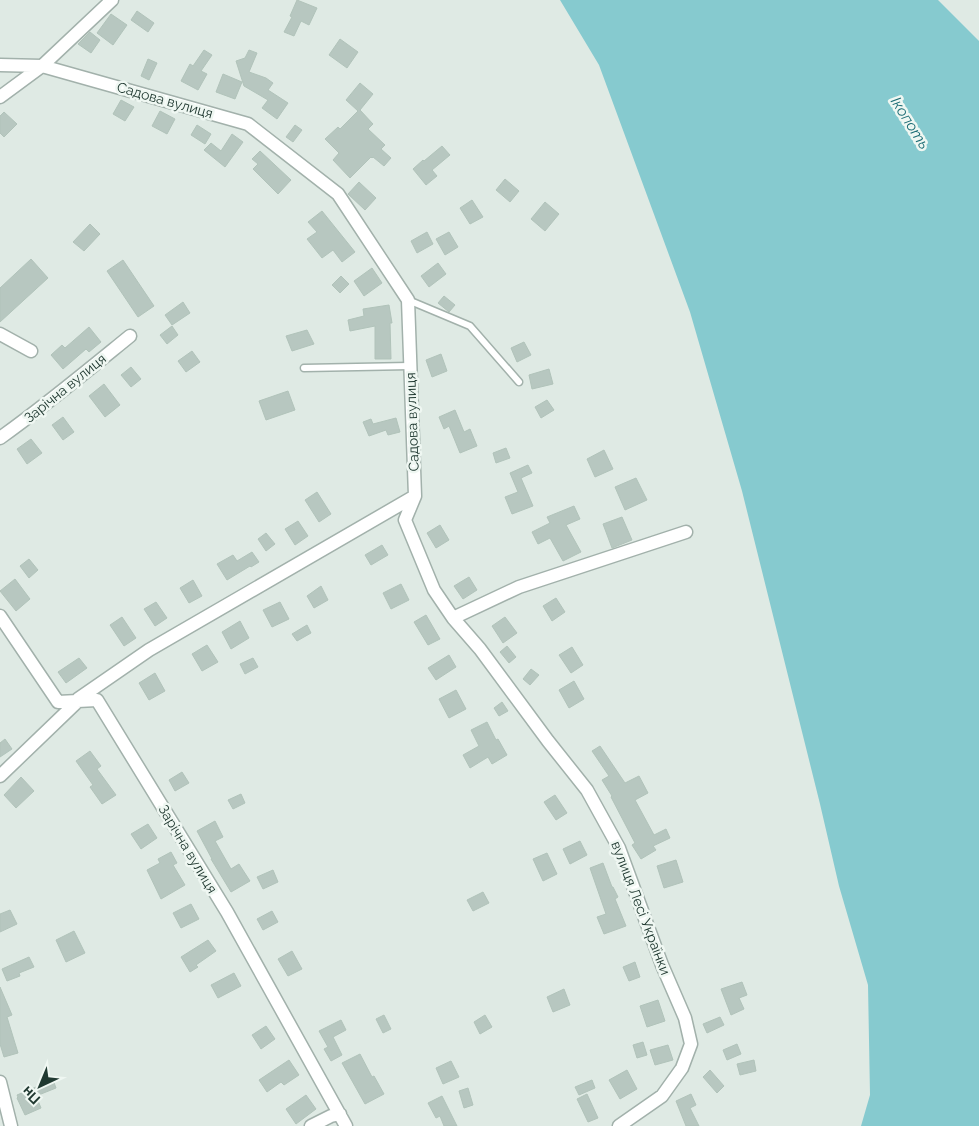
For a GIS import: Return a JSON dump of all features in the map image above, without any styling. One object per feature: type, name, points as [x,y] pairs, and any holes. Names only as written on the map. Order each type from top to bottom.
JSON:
[{"type":"street","points":[[0,97],[42,66],[112,0]]},
{"type":"street","name":"Садова вулиця","points":[[0,65],[42,66],[248,124],[338,194],[408,300],[415,496]]},
{"type":"street","points":[[0,334],[31,351]]},
{"type":"street","name":"Зарічна вулиця","points":[[0,438],[55,397],[130,336]]},
{"type":"street","points":[[0,776],[78,702],[78,699],[149,650],[415,496]]},
{"type":"street","name":"вулиця Лесі Українки","points":[[415,496],[405,520],[434,590],[453,618],[480,649],[587,790],[618,848],[662,965],[685,1018],[691,1044],[682,1068],[662,1096],[619,1126]]},
{"type":"street","points":[[453,618],[519,587],[686,532]]},
{"type":"street","name":"Зарічна вулиця","points":[[0,616],[58,702],[97,700],[227,912],[346,1126]]},
{"type":"street","points":[[0,1082],[11,1126]]},
{"type":"street","points":[[311,1126],[331,1116],[340,1114]]},
{"type":"lane","points":[[408,300],[470,326],[519,382]]},
{"type":"lane","points":[[304,368],[410,366]]},
{"type":"water","name":"Ікопоть","points":[[560,0],[938,0],[979,41],[979,1126],[861,1126],[870,1095],[868,985],[839,886],[742,491],[690,312],[599,65]]},
{"type":"building","points":[[297,0],[317,8],[309,25],[301,21],[294,36],[284,32],[292,17],[290,16]]},
{"type":"building","points":[[137,11],[154,23],[148,32],[131,20]]},
{"type":"building","points":[[111,14],[127,25],[113,45],[97,33]]},
{"type":"building","points":[[90,32],[100,40],[91,53],[78,44]]},
{"type":"building","points":[[340,39],[358,52],[347,68],[329,55]]},
{"type":"building","points":[[204,50],[212,55],[201,71],[207,74],[198,90],[181,81],[190,64],[193,66]]},
{"type":"building","points":[[249,50],[257,53],[249,72],[266,78],[273,83],[268,90],[288,103],[277,119],[262,108],[268,100],[244,86],[236,61],[245,58]]},
{"type":"building","points":[[148,59],[157,63],[149,80],[141,76]]},
{"type":"building","points":[[223,74],[242,82],[235,99],[216,92]]},
{"type":"building","points":[[360,83],[373,94],[360,110],[373,124],[368,129],[385,145],[381,149],[391,158],[384,166],[371,157],[350,178],[333,160],[339,153],[325,139],[338,127],[340,129],[358,111],[346,100]]},
{"type":"building","points":[[121,100],[134,107],[125,121],[113,114]]},
{"type":"building","points":[[160,111],[175,119],[167,134],[152,126]]},
{"type":"building","points":[[4,112],[17,124],[4,137],[0,133],[0,116]]},
{"type":"building","points":[[197,125],[211,134],[205,144],[191,135]]},
{"type":"building","points":[[295,125],[302,130],[293,142],[286,137]]},
{"type":"building","points":[[232,134],[243,142],[225,167],[204,150],[211,143],[221,151]]},
{"type":"building","points":[[442,146],[450,155],[432,170],[437,176],[426,185],[413,169]]},
{"type":"building","points":[[260,151],[291,180],[278,194],[253,169],[258,164],[252,159]]},
{"type":"building","points":[[505,179],[519,191],[510,202],[496,190]]},
{"type":"building","points":[[359,182],[376,198],[365,210],[348,194]]},
{"type":"building","points":[[472,200],[483,217],[470,224],[460,208]]},
{"type":"building","points":[[545,202],[559,214],[545,231],[531,219]]},
{"type":"building","points":[[322,211],[355,252],[342,262],[333,250],[322,258],[307,239],[317,232],[308,222]]},
{"type":"building","points":[[90,224],[100,234],[84,251],[73,242]]},
{"type":"building","points":[[427,232],[433,244],[417,253],[411,241]]},
{"type":"building","points":[[449,232],[458,247],[445,255],[436,239]]},
{"type":"building","points":[[31,259],[48,278],[0,322],[0,288]]},
{"type":"building","points":[[123,260],[154,306],[138,317],[107,271]]},
{"type":"building","points":[[438,263],[446,274],[429,287],[421,276]]},
{"type":"building","points":[[372,268],[382,283],[364,296],[354,281]]},
{"type":"building","points":[[341,276],[349,284],[340,293],[332,285]]},
{"type":"building","points":[[444,296],[455,305],[449,312],[438,303]]},
{"type":"building","points":[[183,302],[190,313],[172,325],[165,315]]},
{"type":"building","points":[[389,305],[392,323],[390,323],[391,359],[375,359],[375,326],[350,331],[348,320],[364,316],[363,309]]},
{"type":"building","points":[[172,326],[178,335],[167,344],[160,335]]},
{"type":"building","points":[[89,327],[101,342],[89,352],[86,349],[63,369],[51,355],[62,345],[65,348]]},
{"type":"building","points":[[307,330],[314,344],[292,351],[286,336]]},
{"type":"building","points":[[524,342],[531,355],[517,362],[511,348]]},
{"type":"building","points":[[192,351],[200,362],[186,372],[178,361]]},
{"type":"building","points":[[441,354],[447,371],[432,377],[426,360]]},
{"type":"building","points":[[131,367],[141,379],[131,387],[121,375]]},
{"type":"building","points":[[549,369],[553,384],[532,389],[529,375]]},
{"type":"building","points":[[104,384],[120,405],[105,417],[89,396]]},
{"type":"building","points":[[288,391],[295,410],[266,420],[259,401]]},
{"type":"building","points":[[547,400],[554,410],[541,418],[535,407]]},
{"type":"building","points":[[455,410],[464,432],[470,429],[477,446],[460,453],[449,426],[444,429],[439,417]]},
{"type":"building","points":[[63,417],[74,432],[63,440],[52,425]]},
{"type":"building","points":[[396,418],[400,432],[388,435],[386,430],[369,436],[363,422],[371,419],[373,424]]},
{"type":"building","points":[[31,439],[42,453],[27,464],[17,449]]},
{"type":"building","points":[[506,448],[510,458],[496,463],[493,453]]},
{"type":"building","points":[[604,450],[613,469],[595,477],[587,459]]},
{"type":"building","points":[[528,465],[532,473],[521,478],[533,506],[512,514],[505,497],[518,492],[510,473]]},
{"type":"building","points":[[636,478],[647,500],[625,510],[615,487]]},
{"type":"building","points":[[317,492],[331,514],[319,522],[305,500]]},
{"type":"building","points":[[574,506],[580,519],[566,525],[581,552],[563,561],[550,538],[538,544],[532,532],[550,523],[547,517]]},
{"type":"building","points":[[622,517],[632,540],[612,548],[603,524]]},
{"type":"building","points":[[298,521],[308,536],[295,545],[285,529]]},
{"type":"building","points":[[440,525],[449,540],[436,548],[427,533]]},
{"type":"building","points":[[266,533],[275,544],[266,551],[258,539]]},
{"type":"building","points":[[382,545],[388,555],[371,565],[365,555]]},
{"type":"building","points":[[252,552],[259,562],[227,580],[217,564],[233,555],[237,561]]},
{"type":"building","points":[[29,559],[38,570],[29,578],[20,566]]},
{"type":"building","points":[[469,577],[477,590],[463,599],[454,586]]},
{"type":"building","points":[[15,579],[30,599],[16,611],[0,591]]},
{"type":"building","points":[[193,580],[202,596],[189,603],[180,588]]},
{"type":"building","points":[[401,584],[409,600],[391,609],[383,593]]},
{"type":"building","points":[[321,586],[328,600],[314,608],[307,596]]},
{"type":"building","points":[[556,598],[565,612],[552,621],[543,606]]},
{"type":"building","points":[[156,602],[167,618],[155,626],[144,609]]},
{"type":"building","points":[[280,602],[289,619],[272,627],[263,610]]},
{"type":"building","points":[[426,615],[440,639],[428,645],[414,622]]},
{"type":"building","points":[[122,617],[136,638],[124,646],[110,625]]},
{"type":"building","points":[[505,617],[517,633],[503,643],[492,626]]},
{"type":"building","points":[[240,621],[249,638],[231,649],[222,632]]},
{"type":"building","points":[[307,625],[311,633],[297,641],[292,634]]},
{"type":"building","points":[[207,645],[218,662],[202,671],[192,654]]},
{"type":"building","points":[[507,646],[516,657],[509,663],[500,652]]},
{"type":"building","points":[[572,647],[583,665],[571,673],[559,655]]},
{"type":"building","points":[[449,655],[456,667],[436,680],[428,668]]},
{"type":"building","points":[[79,658],[87,668],[66,683],[58,672]]},
{"type":"building","points":[[253,658],[258,667],[245,674],[240,664]]},
{"type":"building","points":[[531,669],[539,675],[530,685],[523,679]]},
{"type":"building","points":[[155,673],[165,691],[149,700],[139,683]]},
{"type":"building","points":[[574,681],[584,699],[569,708],[559,690]]},
{"type":"building","points":[[456,690],[466,709],[449,718],[439,699]]},
{"type":"building","points":[[502,702],[508,711],[499,716],[494,708]]},
{"type":"building","points":[[487,722],[496,740],[498,739],[507,755],[492,764],[488,757],[470,768],[463,755],[479,746],[471,730]]},
{"type":"building","points":[[5,739],[12,749],[0,757],[0,743]]},
{"type":"building","points":[[600,746],[625,783],[639,776],[648,793],[635,800],[654,835],[666,829],[670,838],[653,846],[656,850],[641,859],[632,845],[635,843],[612,796],[602,780],[609,776],[592,751]]},
{"type":"building","points":[[90,751],[101,766],[97,769],[116,795],[102,804],[90,787],[93,785],[76,761]]},
{"type":"building","points":[[182,772],[189,783],[175,791],[169,780]]},
{"type":"building","points":[[21,777],[34,791],[16,808],[4,795]]},
{"type":"building","points":[[241,794],[245,803],[233,809],[228,800]]},
{"type":"building","points":[[555,795],[567,813],[556,820],[544,802]]},
{"type":"building","points":[[215,821],[223,837],[215,841],[231,869],[239,864],[250,881],[231,892],[197,831]]},
{"type":"building","points":[[148,824],[157,838],[141,849],[131,834]]},
{"type":"building","points":[[580,841],[587,855],[570,864],[563,849]]},
{"type":"building","points":[[171,852],[177,863],[173,865],[185,885],[161,899],[147,870],[160,863],[158,859]]},
{"type":"building","points":[[547,853],[557,874],[543,881],[533,859]]},
{"type":"building","points":[[676,860],[683,882],[664,888],[657,866]]},
{"type":"building","points":[[603,863],[618,897],[615,899],[626,926],[604,934],[597,917],[606,914],[590,868]]},
{"type":"building","points":[[273,870],[278,882],[263,889],[257,877]]},
{"type":"building","points":[[483,892],[489,903],[473,911],[467,900]]},
{"type":"building","points":[[191,904],[199,919],[181,928],[173,913]]},
{"type":"building","points":[[10,910],[17,924],[0,932],[0,914]]},
{"type":"building","points":[[272,911],[278,922],[263,930],[257,919]]},
{"type":"building","points":[[74,931],[85,953],[66,962],[56,940]]},
{"type":"building","points":[[208,940],[216,951],[196,965],[198,967],[190,972],[181,957]]},
{"type":"building","points":[[292,951],[302,969],[288,976],[278,959]]},
{"type":"building","points":[[29,957],[34,967],[19,973],[20,976],[7,981],[2,969]]},
{"type":"building","points":[[635,962],[640,977],[629,981],[623,967]]},
{"type":"building","points":[[234,973],[241,986],[218,998],[211,985]]},
{"type":"building","points":[[742,982],[747,995],[739,998],[744,1009],[731,1015],[721,989]]},
{"type":"building","points":[[0,987],[12,1015],[7,1017],[18,1053],[4,1057],[0,1044]]},
{"type":"building","points":[[564,989],[570,1005],[553,1012],[547,997]]},
{"type":"building","points":[[658,1000],[665,1021],[647,1027],[640,1006]]},
{"type":"building","points":[[384,1015],[391,1029],[383,1033],[376,1019]]},
{"type":"building","points":[[485,1015],[492,1027],[480,1034],[474,1022]]},
{"type":"building","points":[[720,1017],[724,1025],[707,1033],[703,1024]]},
{"type":"building","points":[[341,1020],[346,1030],[333,1037],[342,1055],[331,1061],[324,1049],[328,1047],[319,1031]]},
{"type":"building","points":[[266,1026],[275,1039],[261,1049],[252,1035]]},
{"type":"building","points":[[643,1042],[647,1055],[637,1058],[633,1045]]},
{"type":"building","points":[[737,1044],[741,1054],[727,1060],[723,1050]]},
{"type":"building","points":[[668,1045],[673,1060],[655,1065],[650,1050]]},
{"type":"building","points":[[360,1054],[372,1077],[374,1076],[384,1094],[365,1104],[342,1063]]},
{"type":"building","points":[[289,1060],[299,1075],[284,1085],[281,1082],[267,1092],[259,1080]]},
{"type":"building","points":[[754,1060],[756,1071],[740,1075],[737,1064]]},
{"type":"building","points":[[451,1061],[459,1077],[443,1084],[436,1068]]},
{"type":"building","points":[[627,1070],[637,1089],[620,1099],[609,1080]]},
{"type":"building","points":[[710,1070],[724,1086],[717,1093],[703,1077]]},
{"type":"building","points":[[53,1080],[56,1088],[36,1096],[41,1108],[25,1115],[17,1095]]},
{"type":"building","points":[[592,1080],[595,1088],[579,1095],[575,1087]]},
{"type":"building","points":[[468,1088],[473,1105],[464,1108],[459,1091]]},
{"type":"building","points":[[587,1094],[598,1118],[588,1122],[577,1099]]},
{"type":"building","points":[[691,1094],[696,1105],[690,1108],[699,1126],[686,1126],[676,1101]]},
{"type":"building","points":[[306,1095],[316,1109],[296,1124],[286,1109]]},
{"type":"building","points":[[442,1096],[457,1126],[444,1126],[440,1116],[436,1118],[428,1103]]}]
